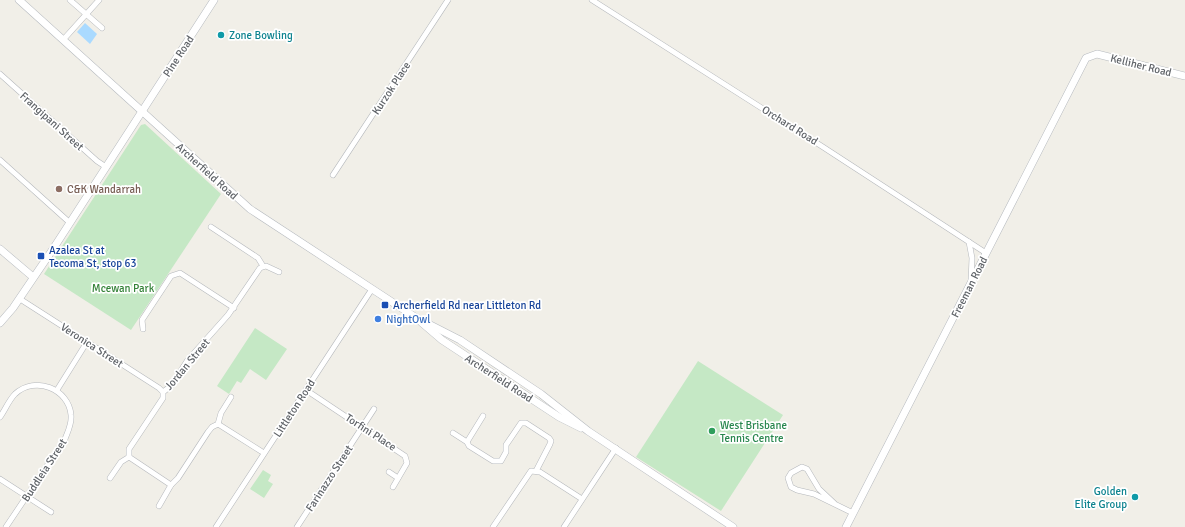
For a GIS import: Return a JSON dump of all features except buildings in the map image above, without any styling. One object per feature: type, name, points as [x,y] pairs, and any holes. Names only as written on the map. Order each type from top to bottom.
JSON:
[{"type":"main road","name":"Archerfield Road","points":[[19,0],[141,112],[250,209],[415,317],[460,340],[541,394],[588,431]]},
{"type":"main road","name":"Pine Road","points":[[0,323],[20,299],[214,0]]},
{"type":"main road","name":"Kelliher Road","points":[[1097,54],[1185,76]]},
{"type":"main road","name":"Freeman Road","points":[[846,527],[1086,58],[1097,54]]},
{"type":"main road","points":[[0,249],[33,277]]},
{"type":"main road","name":"Archerfield Road","points":[[415,317],[442,340],[559,417],[588,431],[616,448],[733,527]]},
{"type":"street","points":[[70,0],[102,28]]},
{"type":"street","points":[[63,40],[99,0]]},
{"type":"street","name":"Kurzok Place","points":[[333,175],[448,0]]},
{"type":"street","name":"Orchard Road","points":[[592,0],[986,253]]},
{"type":"street","name":"Frangipani Street","points":[[0,74],[97,161],[106,166]]},
{"type":"street","points":[[0,160],[69,222]]},
{"type":"street","points":[[211,227],[258,258],[263,266],[270,266],[279,272]]},
{"type":"street","points":[[969,242],[972,258],[971,281]]},
{"type":"street","name":"Jordan Street","points":[[110,478],[121,462],[129,457],[129,449],[163,398],[163,392],[171,386],[187,361],[234,308],[263,266]]},
{"type":"street","points":[[143,329],[142,320],[174,273],[180,273],[234,308]]},
{"type":"street","name":"Littleton Road","points":[[216,527],[372,289]]},
{"type":"street","name":"Veronica Street","points":[[20,299],[163,392]]},
{"type":"street","points":[[0,417],[16,394],[26,388],[35,385],[47,386],[57,390],[87,342]]},
{"type":"street","name":"Buddleia Street","points":[[6,527],[70,428],[70,407],[57,390]]},
{"type":"street","name":"Torfini Place","points":[[306,390],[407,458],[407,463],[393,487]]},
{"type":"street","points":[[159,506],[170,485],[178,478],[212,427],[218,424],[221,413],[231,397]]},
{"type":"street","name":"Farinazzo Street","points":[[297,527],[374,409]]},
{"type":"street","points":[[467,442],[483,416]]},
{"type":"street","points":[[453,433],[492,461],[500,461],[506,452],[506,445],[519,425],[522,423],[526,423],[551,441],[536,470],[531,471],[493,527]]},
{"type":"street","points":[[218,424],[264,453]]},
{"type":"street","points":[[564,527],[616,448]]},
{"type":"street","points":[[129,457],[170,485]]},
{"type":"street","points":[[835,504],[819,489],[807,470],[802,467],[791,473],[788,478],[791,487],[814,494],[853,513]]},
{"type":"street","points":[[536,470],[582,499]]},
{"type":"street","points":[[389,472],[398,478]]},
{"type":"street","points":[[0,479],[52,512]]},
{"type":"green space","name":"Mcewan Park","points":[[145,124],[221,194],[131,330],[44,274],[141,125]]},
{"type":"green space","points":[[255,328],[287,349],[266,380],[250,369],[241,383],[237,381],[229,394],[217,386]]},
{"type":"green space","name":"West Brisbane Tennis Centre","points":[[698,361],[783,415],[721,511],[636,457]]},
{"type":"green space","points":[[263,470],[271,475],[268,481],[273,484],[264,498],[250,489]]},
{"type":"water","points":[[85,23],[97,34],[90,44],[77,32]]},
{"type":"place","name":"Zone Bowling","points":[[221,35]]},
{"type":"place","name":"C&K Wandarrah","points":[[59,189]]},
{"type":"place","name":"Azalea St at Tecoma St, stop 63","points":[[41,256]]},
{"type":"place","name":"Archerfield Rd near Littleton Rd","points":[[385,305]]},
{"type":"place","name":"NightOwl","points":[[378,319]]},
{"type":"place","name":"West Brisbane Tennis Centre","points":[[712,431]]},
{"type":"place","name":"Golden Elite Group","points":[[1135,497]]}]
